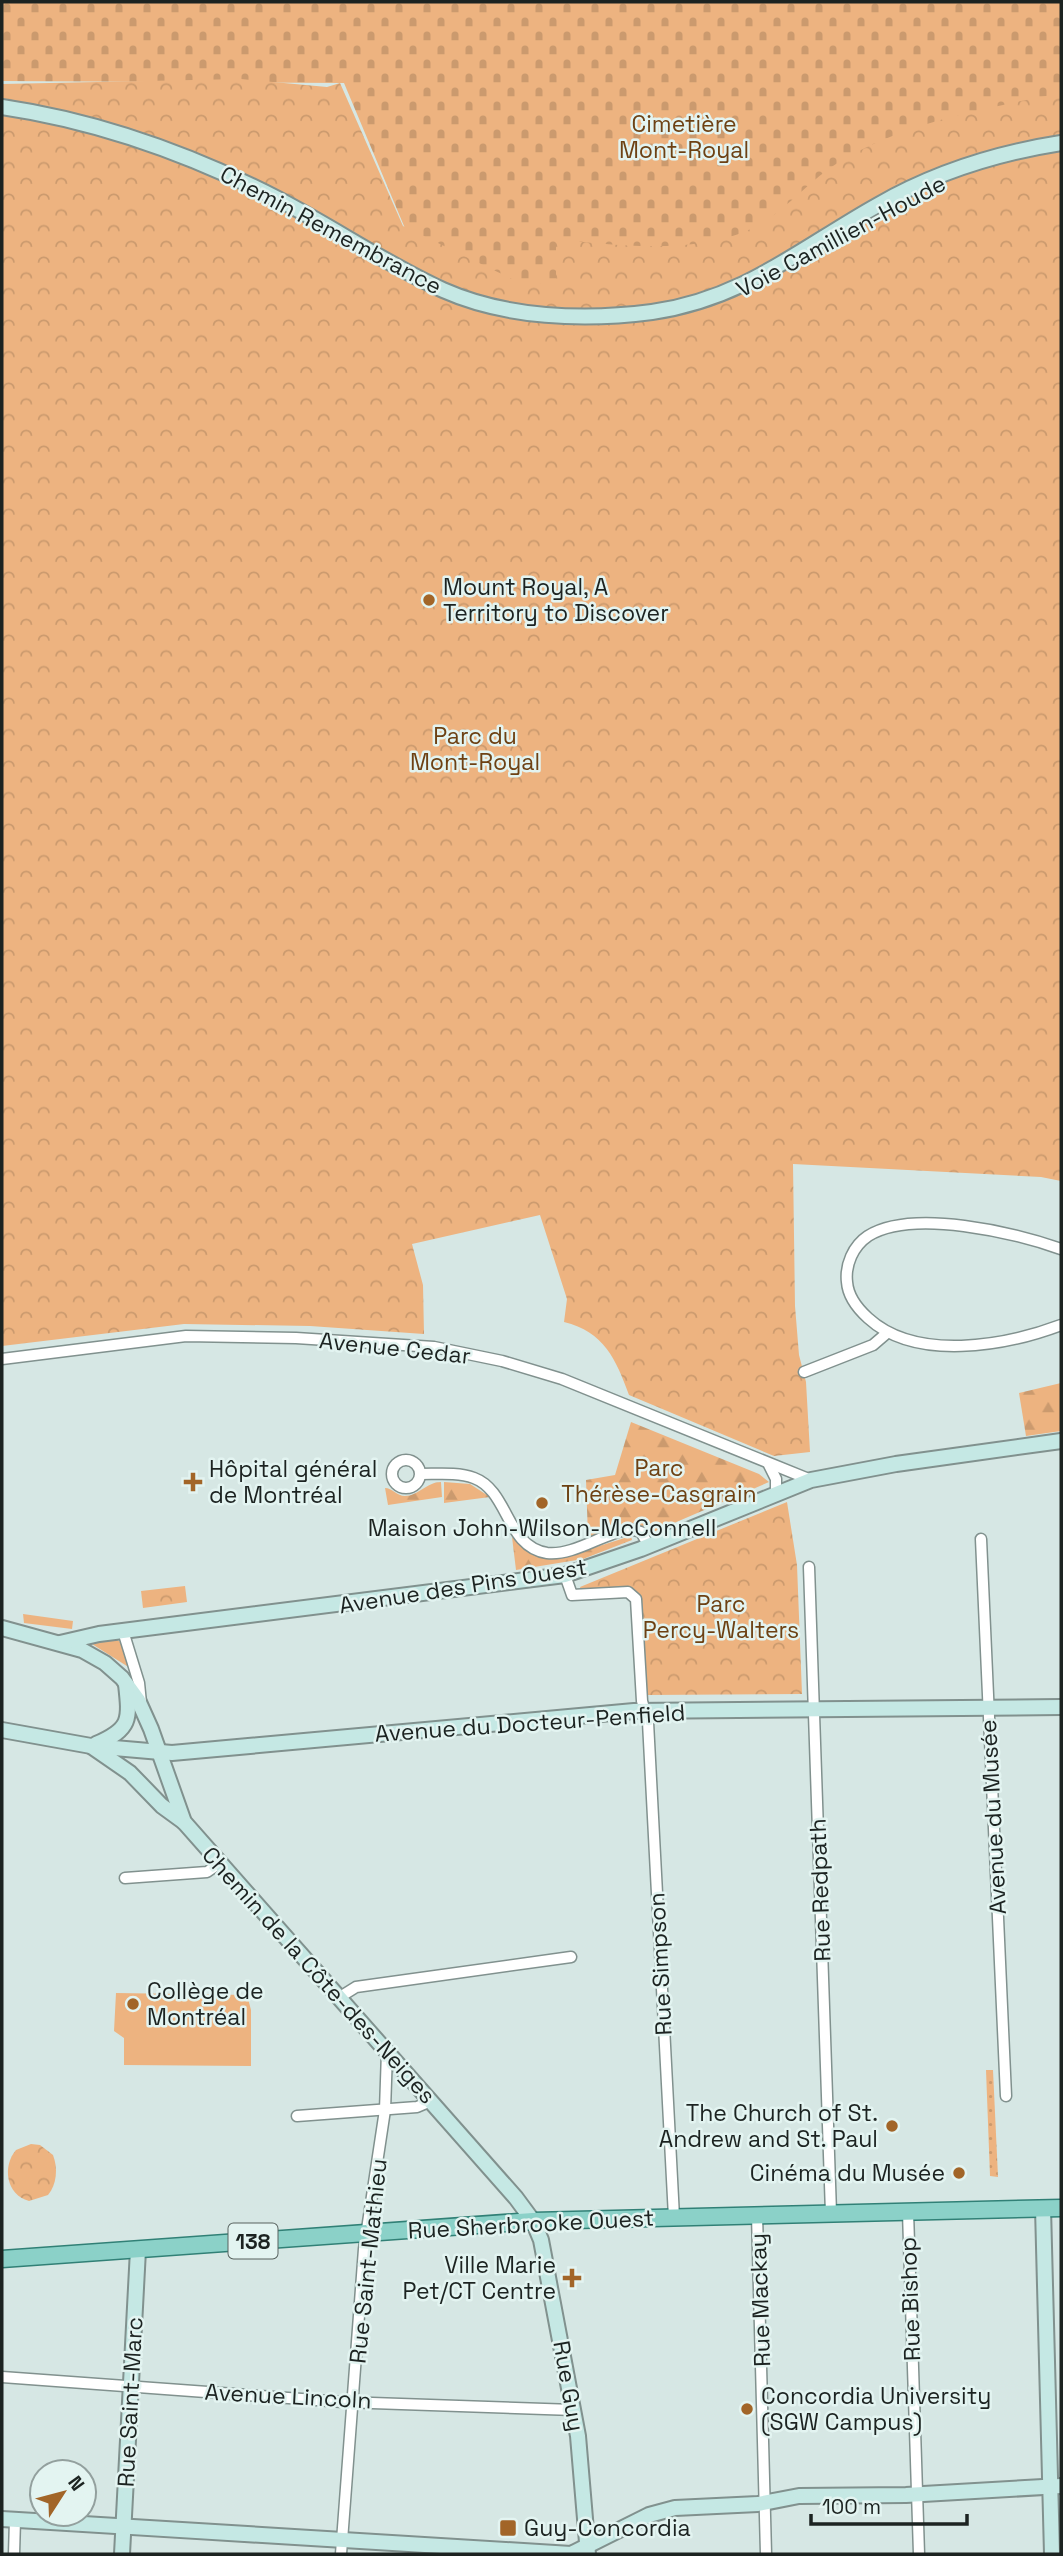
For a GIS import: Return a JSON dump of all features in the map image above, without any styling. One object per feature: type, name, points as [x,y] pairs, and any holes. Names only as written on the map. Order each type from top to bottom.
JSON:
[{"type":"main road","name":"Chemin Remembrance","points":[[2,107],[104,130],[216,170],[285,202],[445,291],[518,311],[583,316]]},
{"type":"main road","name":"Voie Camillien-Houde","points":[[583,316],[662,310],[708,297],[767,274],[867,211],[932,179],[998,156],[1061,146]]},
{"type":"main road","name":"Avenue des Pins Ouest","points":[[59,1644],[79,1636],[565,1575],[649,1546],[811,1480],[896,1464],[1061,1441]]},
{"type":"main road","name":"Chemin de la Côte-des-Neiges","points":[[2,1628],[94,1656],[126,1683],[141,1707],[160,1752],[184,1822],[431,2101],[533,2221]]},
{"type":"main road","points":[[91,1745],[116,1735],[125,1726],[129,1710],[126,1683]]},
{"type":"main road","name":"Avenue du Docteur-Penfield","points":[[2,1730],[91,1745],[160,1752],[645,1712],[1061,1707]]},
{"type":"main road","points":[[91,1745],[134,1776],[162,1806],[184,1822]]},
{"type":"main road","points":[[1043,2208],[1056,2486],[1052,2554]]},
{"type":"main road","name":"Rue Sherbrooke Ouest","points":[[2,2259],[533,2221],[1061,2208]]},
{"type":"main road","name":"Rue Guy","points":[[533,2221],[541,2240],[574,2410],[583,2471],[588,2551]]},
{"type":"main road","name":"Rue Saint-Marc","points":[[122,2554],[138,2250]]},
{"type":"main road","points":[[9,2520],[123,2527],[342,2547],[571,2554],[588,2551],[643,2518],[665,2510],[765,2502],[799,2496],[916,2494],[1056,2486]]},
{"type":"street","points":[[1061,1249],[1002,1233],[941,1226],[907,1226],[872,1234],[861,1242],[851,1257],[848,1288],[860,1312],[887,1333],[909,1340],[963,1345],[1021,1337],[1061,1325]]},
{"type":"street","points":[[804,1372],[875,1344],[887,1333]]},
{"type":"street","name":"Avenue Cedar","points":[[2,1359],[186,1336],[249,1336],[424,1346],[497,1360],[562,1379],[811,1480]]},
{"type":"street","points":[[769,1465],[776,1479],[776,1494]]},
{"type":"street","points":[[421,1474],[463,1475],[480,1480],[495,1494],[517,1532],[542,1552],[557,1552],[630,1529],[641,1532],[649,1546]]},
{"type":"street","name":"Avenue du Musée","points":[[981,1539],[1006,2095]]},
{"type":"street","name":"Rue Redpath","points":[[808,1567],[831,2213]]},
{"type":"street","name":"Rue Simpson","points":[[565,1575],[572,1595],[628,1592],[635,1597],[645,1712],[674,2217]]},
{"type":"street","name":"Chemin de la Côte-des-Neiges","points":[[123,1631],[139,1683],[141,1707]]},
{"type":"street","points":[[125,1878],[207,1872],[220,1863]]},
{"type":"street","points":[[340,1997],[356,1987],[570,1957]]},
{"type":"street","name":"Rue Saint-Mathieu","points":[[342,2547],[368,2232],[385,2110],[387,2051]]},
{"type":"street","points":[[296,2116],[420,2107],[431,2101]]},
{"type":"street","name":"Rue Bishop","points":[[908,2212],[919,2554]]},
{"type":"street","name":"Rue Mackay","points":[[757,2215],[766,2554]]},
{"type":"street","name":"Avenue Lincoln","points":[[2,2377],[354,2401],[574,2410]]},
{"type":"street","points":[[9,2520],[14,2554]]},
{"type":"green space","name":"Cimetière Mont-Royal","points":[[2,2],[1061,2],[1061,120],[632,293],[470,280],[417,257],[344,83],[2,81]]},
{"type":"green space","name":"Parc du Mont-Royal","points":[[241,79],[327,87],[340,83],[403,226],[514,280],[556,285],[556,239],[657,246],[709,242],[733,236],[766,220],[839,162],[891,136],[947,118],[1061,93],[1061,1181],[1041,1177],[793,1164],[795,1306],[799,1355],[806,1382],[810,1452],[774,1456],[629,1395],[613,1359],[599,1340],[564,1322],[567,1299],[540,1215],[412,1244],[423,1285],[424,1334],[310,1326],[184,1324],[2,1346],[2,84]]},
{"type":"green space","points":[[1061,1383],[1061,1431],[1026,1436],[1019,1393]]},
{"type":"green space","name":"Parc Thérèse-Casgrain","points":[[631,1422],[759,1474],[769,1482],[651,1533],[637,1525],[629,1525],[588,1537],[586,1480],[615,1475]]},
{"type":"green space","points":[[441,1482],[442,1497],[388,1505],[385,1488],[405,1496]]},
{"type":"green space","points":[[444,1482],[470,1484],[490,1497],[444,1503]]},
{"type":"green space","name":"Parc Percy-Walters","points":[[787,1502],[797,1565],[802,1694],[647,1695],[640,1594],[629,1587],[581,1590],[580,1587]]},
{"type":"green space","points":[[631,1536],[632,1540],[583,1559],[516,1570],[512,1537],[532,1554],[558,1559]]},
{"type":"green space","points":[[185,1586],[187,1602],[143,1608],[141,1591]]},
{"type":"green space","points":[[23,1614],[73,1621],[72,1629],[24,1623]]},
{"type":"green space","points":[[114,1638],[122,1643],[130,1668],[92,1644],[92,1641]]},
{"type":"green space","points":[[116,1993],[247,1995],[251,2010],[251,2066],[124,2065],[124,2038],[114,2031]]},
{"type":"green space","points":[[986,2070],[993,2070],[998,2177],[990,2176]]},
{"type":"green space","points":[[31,2144],[40,2145],[53,2155],[56,2170],[55,2181],[48,2195],[29,2201],[15,2193],[8,2172],[16,2150]]},
{"type":"place","name":"Mount Royal, A Territory to Discover","points":[[429,600]]},
{"type":"place","name":"Hôpital général de Montréal","points":[[193,1482]]},
{"type":"place","name":"Maison John-Wilson-McConnell","points":[[542,1503]]},
{"type":"place","name":"Collège de Montréal","points":[[133,2004]]},
{"type":"place","name":"The Church of St. Andrew and St. Paul","points":[[892,2126]]},
{"type":"place","name":"Cinéma du Musée","points":[[959,2173]]},
{"type":"place","name":"Ville Marie Pet/CT Centre","points":[[572,2278]]},
{"type":"place","name":"Concordia University (SGW Campus)","points":[[747,2409]]},
{"type":"place","name":"Guy-Concordia","points":[[508,2528]]}]
